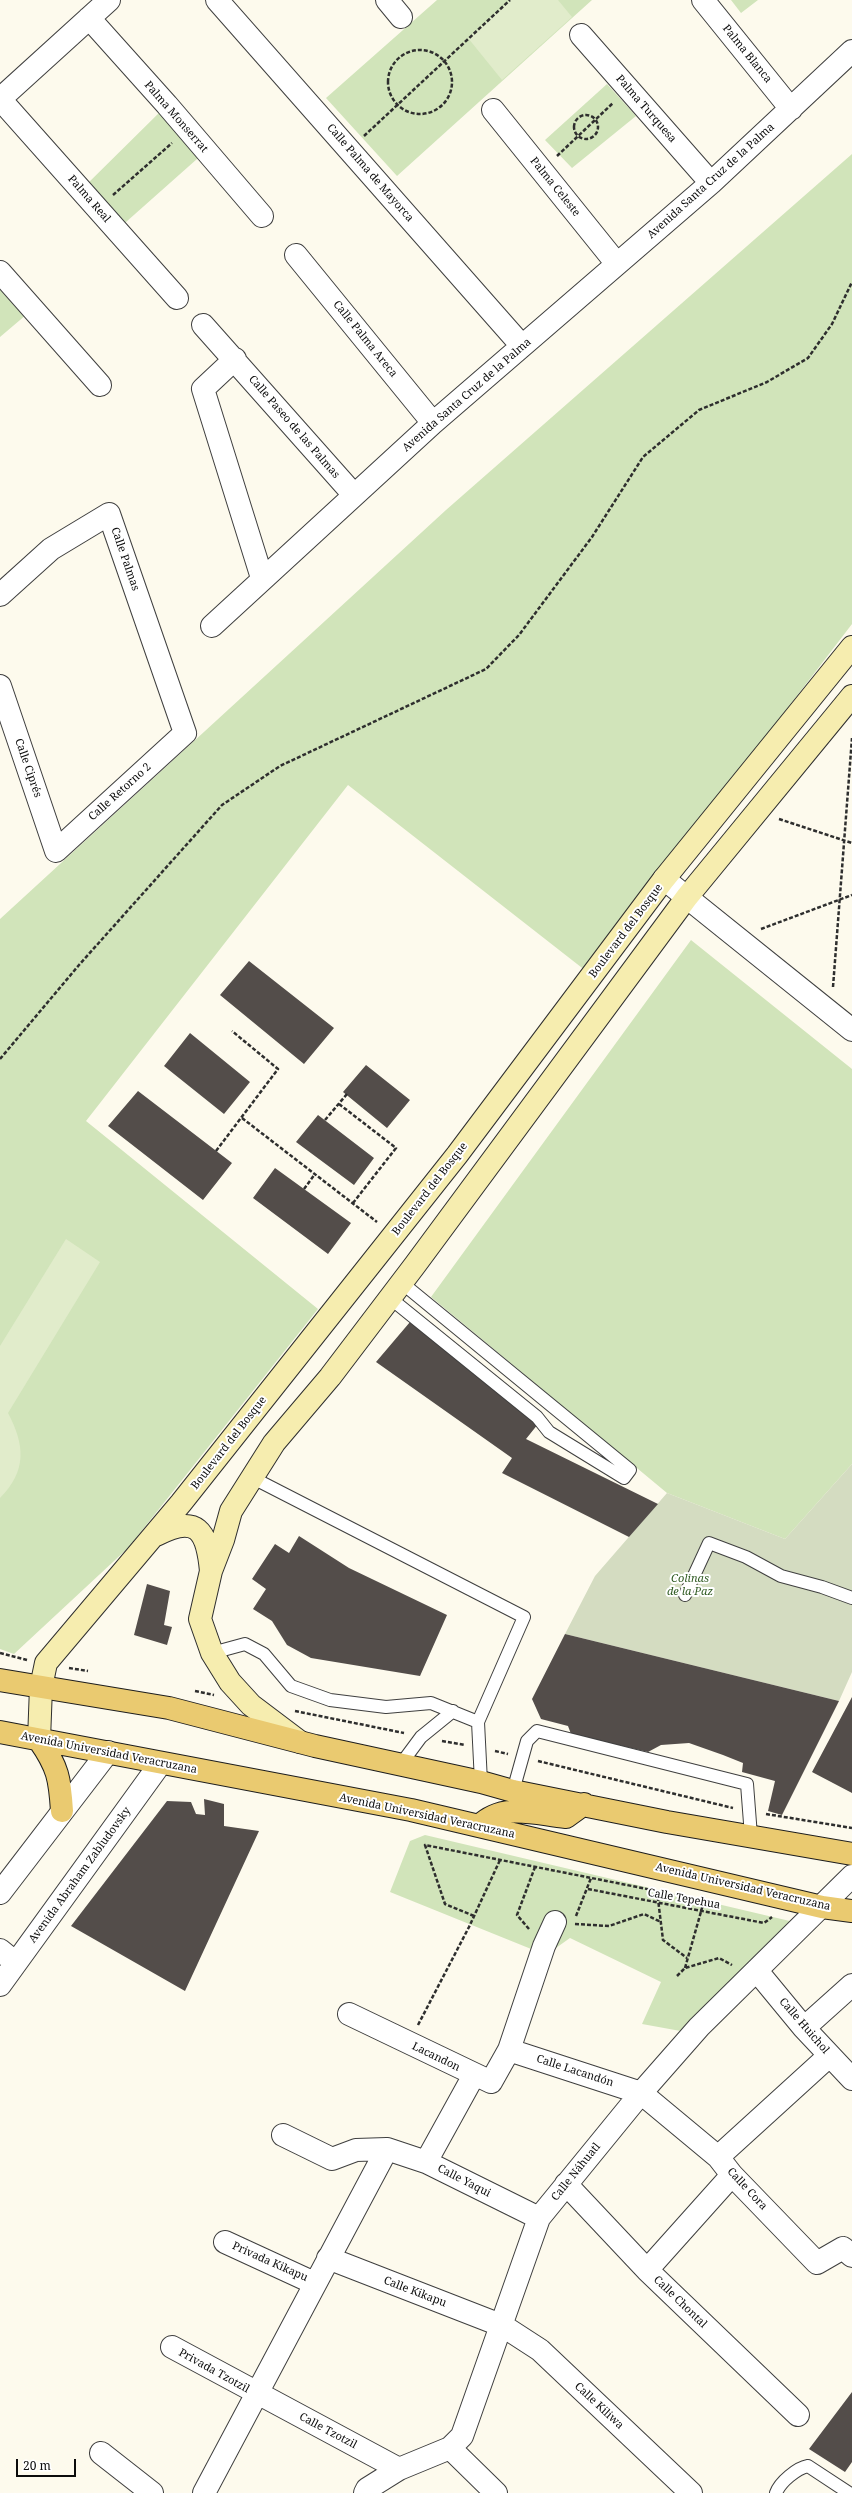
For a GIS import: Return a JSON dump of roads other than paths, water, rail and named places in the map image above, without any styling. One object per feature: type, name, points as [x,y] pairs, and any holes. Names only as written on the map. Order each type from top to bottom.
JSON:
[{"type":"main road","name":"Boulevard del Bosque","points":[[39,1740],[41,1687],[46,1663],[156,1535],[457,1155],[664,879],[852,647]]},
{"type":"main road","points":[[300,1742],[250,1705],[230,1682],[212,1652],[200,1619],[211,1571],[223,1540],[231,1511],[251,1477],[274,1443],[330,1377],[396,1291],[687,897],[844,711],[852,696]]},
{"type":"main road","points":[[156,1535],[174,1526],[188,1525],[197,1530],[206,1540],[211,1571]]},
{"type":"main road","points":[[0,1680],[169,1708],[300,1742],[480,1782],[513,1791],[584,1804],[667,1822],[852,1854]]},
{"type":"main road","name":"Avenida Universidad Veracruzana","points":[[0,1732],[108,1752],[160,1764],[410,1810],[822,1906],[852,1911]]},
{"type":"main road","points":[[39,1740],[52,1758],[60,1780],[62,1811]]},
{"type":"main road","points":[[479,1826],[489,1817],[499,1812],[511,1811],[566,1817],[584,1804]]},
{"type":"street","points":[[0,99],[109,0]]},
{"type":"street","name":"Calle Palma de Mayorca","points":[[217,0],[522,346]]},
{"type":"street","points":[[386,0],[402,17]]},
{"type":"street","name":"Palma Blanca","points":[[703,0],[791,109]]},
{"type":"street","name":"Palma Monserrat","points":[[89,18],[262,216]]},
{"type":"street","name":"Palma Turquesa","points":[[581,35],[711,183]]},
{"type":"street","name":"Avenida Santa Cruz de la Palma","points":[[212,626],[262,578],[433,423],[711,183],[852,51]]},
{"type":"street","name":"Palma Real","points":[[0,99],[177,298]]},
{"type":"street","name":"Palma Celeste","points":[[494,110],[617,264]]},
{"type":"street","name":"Calle Palma Areca","points":[[296,255],[433,423]]},
{"type":"street","points":[[0,272],[100,385]]},
{"type":"street","name":"Calle Paseo de las Palmas","points":[[203,325],[235,359],[354,495]]},
{"type":"street","points":[[235,359],[204,389],[262,578]]},
{"type":"street","name":"Calle Palmas","points":[[0,595],[52,549],[109,514],[184,733]]},
{"type":"street","name":"Calle Ciprés","points":[[0,686],[56,850]]},
{"type":"street","name":"Calle Retorno 2","points":[[56,850],[184,733]]},
{"type":"street","points":[[664,879],[852,1030]]},
{"type":"street","points":[[0,1893],[108,1752]]},
{"type":"street","name":"Avenida Abraham Zabludovsky","points":[[0,1986],[8,1956],[160,1764]]},
{"type":"street","name":"Calle Náhuatl","points":[[365,2493],[367,2489],[399,2469],[450,2448],[462,2436],[539,2218],[641,2092],[699,2027],[852,1876]]},
{"type":"street","points":[[509,2050],[544,1946],[555,1922]]},
{"type":"street","name":"Calle Huichol","points":[[754,1974],[852,2080]]},
{"type":"street","points":[[804,2028],[852,1985]]},
{"type":"street","name":"Lacandon","points":[[349,2014],[490,2082],[509,2050]]},
{"type":"street","name":"Calle Lacandón","points":[[509,2050],[641,2092]]},
{"type":"street","points":[[718,2157],[829,2056]]},
{"type":"street","points":[[426,2162],[474,2075]]},
{"type":"street","name":"Calle Cora","points":[[641,2092],[718,2157],[732,2175],[818,2263],[843,2248],[852,2256]]},
{"type":"street","points":[[283,2135],[332,2159],[356,2150],[387,2149]]},
{"type":"street","points":[[204,2493],[314,2283],[387,2149]]},
{"type":"street","name":"Calle Yaqui","points":[[387,2149],[426,2162],[539,2218]]},
{"type":"street","points":[[647,2270],[732,2175]]},
{"type":"street","name":"Calle Chontal","points":[[566,2184],[647,2270],[798,2415]]},
{"type":"street","name":"Privada Kikapu","points":[[225,2242],[314,2283]]},
{"type":"street","name":"Calle Kikapu","points":[[328,2258],[502,2326]]},
{"type":"street","name":"Calle Kiliwa","points":[[502,2326],[540,2350],[691,2493]]},
{"type":"street","name":"Privada Tzotzil","points":[[172,2347],[257,2394]]},
{"type":"street","name":"Calle Tzotzil","points":[[257,2394],[399,2469]]},
{"type":"street","points":[[450,2448],[496,2493]]},
{"type":"street","points":[[101,2453],[152,2493]]},
{"type":"lane","points":[[396,1291],[479,1346],[523,1382],[630,1470],[624,1478],[548,1432],[537,1417],[468,1361],[396,1291]]},
{"type":"lane","points":[[468,1361],[479,1346]]},
{"type":"lane","points":[[513,1397],[523,1382]]},
{"type":"lane","points":[[251,1477],[524,1617],[478,1722],[480,1782]]},
{"type":"lane","points":[[685,1595],[709,1543],[746,1557],[781,1576],[852,1598]]},
{"type":"lane","points":[[212,1652],[245,1644],[264,1654],[291,1686],[330,1700],[386,1707],[431,1703],[478,1722]]},
{"type":"lane","points":[[401,1764],[421,1737],[453,1711]]},
{"type":"lane","points":[[513,1791],[527,1741],[537,1730],[747,1784],[751,1836]]},
{"type":"lane","points":[[776,2493],[778,2487],[801,2467],[808,2466],[849,2493]]},
{"type":"park label","name":"Colinas de la Paz","points":[[690,1585]]}]
